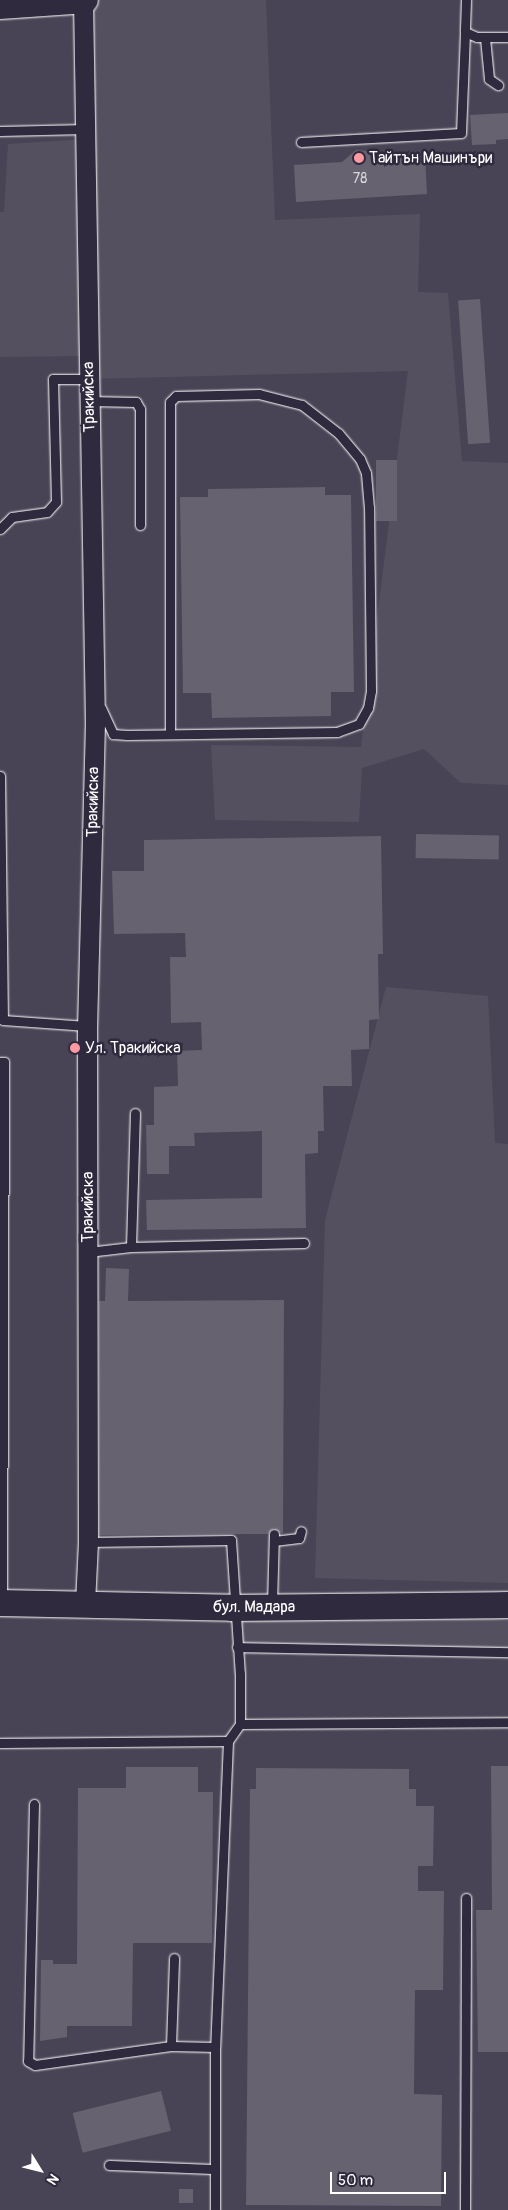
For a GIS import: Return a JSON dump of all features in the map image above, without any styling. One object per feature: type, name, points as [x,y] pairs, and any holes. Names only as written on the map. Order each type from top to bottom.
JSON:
[{"type":"main road","points":[[0,6],[84,0]]},
{"type":"main road","name":"бул. Мадара","points":[[1,1603],[235,1608],[508,1605]]},
{"type":"street","name":"Тракийска","points":[[84,0],[88,379],[94,687],[94,810],[87,1026],[88,1542],[84,1604]]},
{"type":"lane","points":[[301,142],[461,133],[466,0]]},
{"type":"lane","points":[[465,32],[485,38],[508,37]]},
{"type":"lane","points":[[485,38],[489,79],[498,85]]},
{"type":"lane","points":[[0,130],[86,128]]},
{"type":"lane","points":[[0,529],[12,517],[47,512],[56,502],[53,379],[88,379]]},
{"type":"lane","points":[[94,687],[103,717],[113,734],[170,734],[337,732],[359,724],[368,708],[370,518],[366,473],[360,459],[338,433],[302,405],[259,394],[176,396],[170,402],[170,734]]},
{"type":"lane","points":[[89,401],[136,402],[140,410],[140,525]]},
{"type":"lane","points":[[0,776],[3,1020],[87,1026]]},
{"type":"lane","points":[[0,1062],[4,1062],[1,1603]]},
{"type":"lane","points":[[131,1247],[135,1113]]},
{"type":"lane","points":[[88,1252],[131,1247],[304,1243]]},
{"type":"lane","points":[[272,1607],[274,1538],[299,1538],[301,1531]]},
{"type":"lane","points":[[88,1542],[231,1540],[240,1724],[228,1741],[215,2047],[215,2210]]},
{"type":"lane","points":[[237,1646],[508,1652]]},
{"type":"lane","points":[[240,1724],[508,1722]]},
{"type":"lane","points":[[0,1743],[228,1741]]},
{"type":"lane","points":[[34,1804],[28,2061],[34,2065],[171,2046],[215,2047]]},
{"type":"lane","points":[[465,2210],[466,1898]]},
{"type":"lane","points":[[171,2046],[174,1958]]},
{"type":"lane","points":[[108,2165],[214,2169]]},
{"type":"shaded area","points":[[0,0],[508,0],[508,2210],[0,2210]]},
{"type":"shaded area","points":[[83,0],[266,0],[275,220],[420,214],[418,292],[448,293],[462,461],[508,463],[508,785],[461,783],[424,749],[362,768],[359,822],[215,820],[211,745],[361,747],[408,371],[88,379],[88,356],[0,357],[0,212],[4,212],[8,144],[87,139]]},
{"type":"shaded area","points":[[386,987],[488,996],[495,1143],[508,1144],[508,1583],[315,1578],[325,1220]]},
{"type":"shaded area","points":[[508,1605],[508,1652],[237,1647],[235,1608]]},
{"type":"building","points":[[508,113],[508,139],[496,140],[496,144],[472,145],[470,115]]},
{"type":"building","points":[[356,150],[366,151],[373,158],[425,155],[427,194],[296,202],[294,165],[342,162]]},
{"type":"building","points":[[480,299],[490,443],[468,444],[458,301]]},
{"type":"building","points":[[376,460],[397,460],[397,521],[376,521]]},
{"type":"building","points":[[325,487],[325,495],[351,495],[354,692],[331,692],[331,716],[212,718],[211,693],[183,693],[180,497],[208,497],[208,489]]},
{"type":"building","points":[[416,834],[499,835],[499,859],[416,858]]},
{"type":"building","points":[[381,836],[383,954],[378,954],[379,1019],[369,1020],[369,1049],[351,1050],[352,1086],[323,1086],[324,1131],[318,1131],[318,1153],[305,1154],[306,1228],[147,1230],[146,1200],[262,1198],[262,1131],[194,1133],[195,1146],[169,1146],[169,1174],[147,1174],[146,1125],[154,1125],[154,1087],[178,1086],[177,1051],[202,1050],[201,1022],[171,1023],[170,957],[186,957],[185,933],[114,934],[112,871],[144,871],[144,840]]},
{"type":"building","points":[[106,1268],[129,1269],[128,1301],[284,1300],[283,1534],[274,1528],[268,1534],[99,1535],[99,1301],[105,1301]]},
{"type":"building","points":[[491,1766],[508,1766],[508,2052],[478,2052],[476,1910],[492,1910]]},
{"type":"building","points":[[126,1767],[198,1767],[198,1792],[213,1792],[212,1943],[133,1943],[132,2026],[67,2026],[67,2037],[40,2041],[41,1960],[53,1960],[53,1964],[77,1964],[78,1788],[126,1788]]},
{"type":"building","points":[[256,1768],[409,1769],[409,1789],[416,1789],[416,1806],[434,1806],[433,1866],[418,1866],[418,1891],[444,1891],[443,1990],[415,1990],[414,2094],[442,2095],[441,2206],[246,2205],[250,1789],[256,1789]]},
{"type":"building","points":[[161,2091],[171,2131],[83,2153],[73,2113]]},
{"type":"building","points":[[179,2189],[193,2189],[193,2203],[179,2203]]},
{"type":"place","name":"Тайтън Машинъри","points":[[359,158]]},
{"type":"place","name":"Ул. Тракийска","points":[[75,1048]]}]
